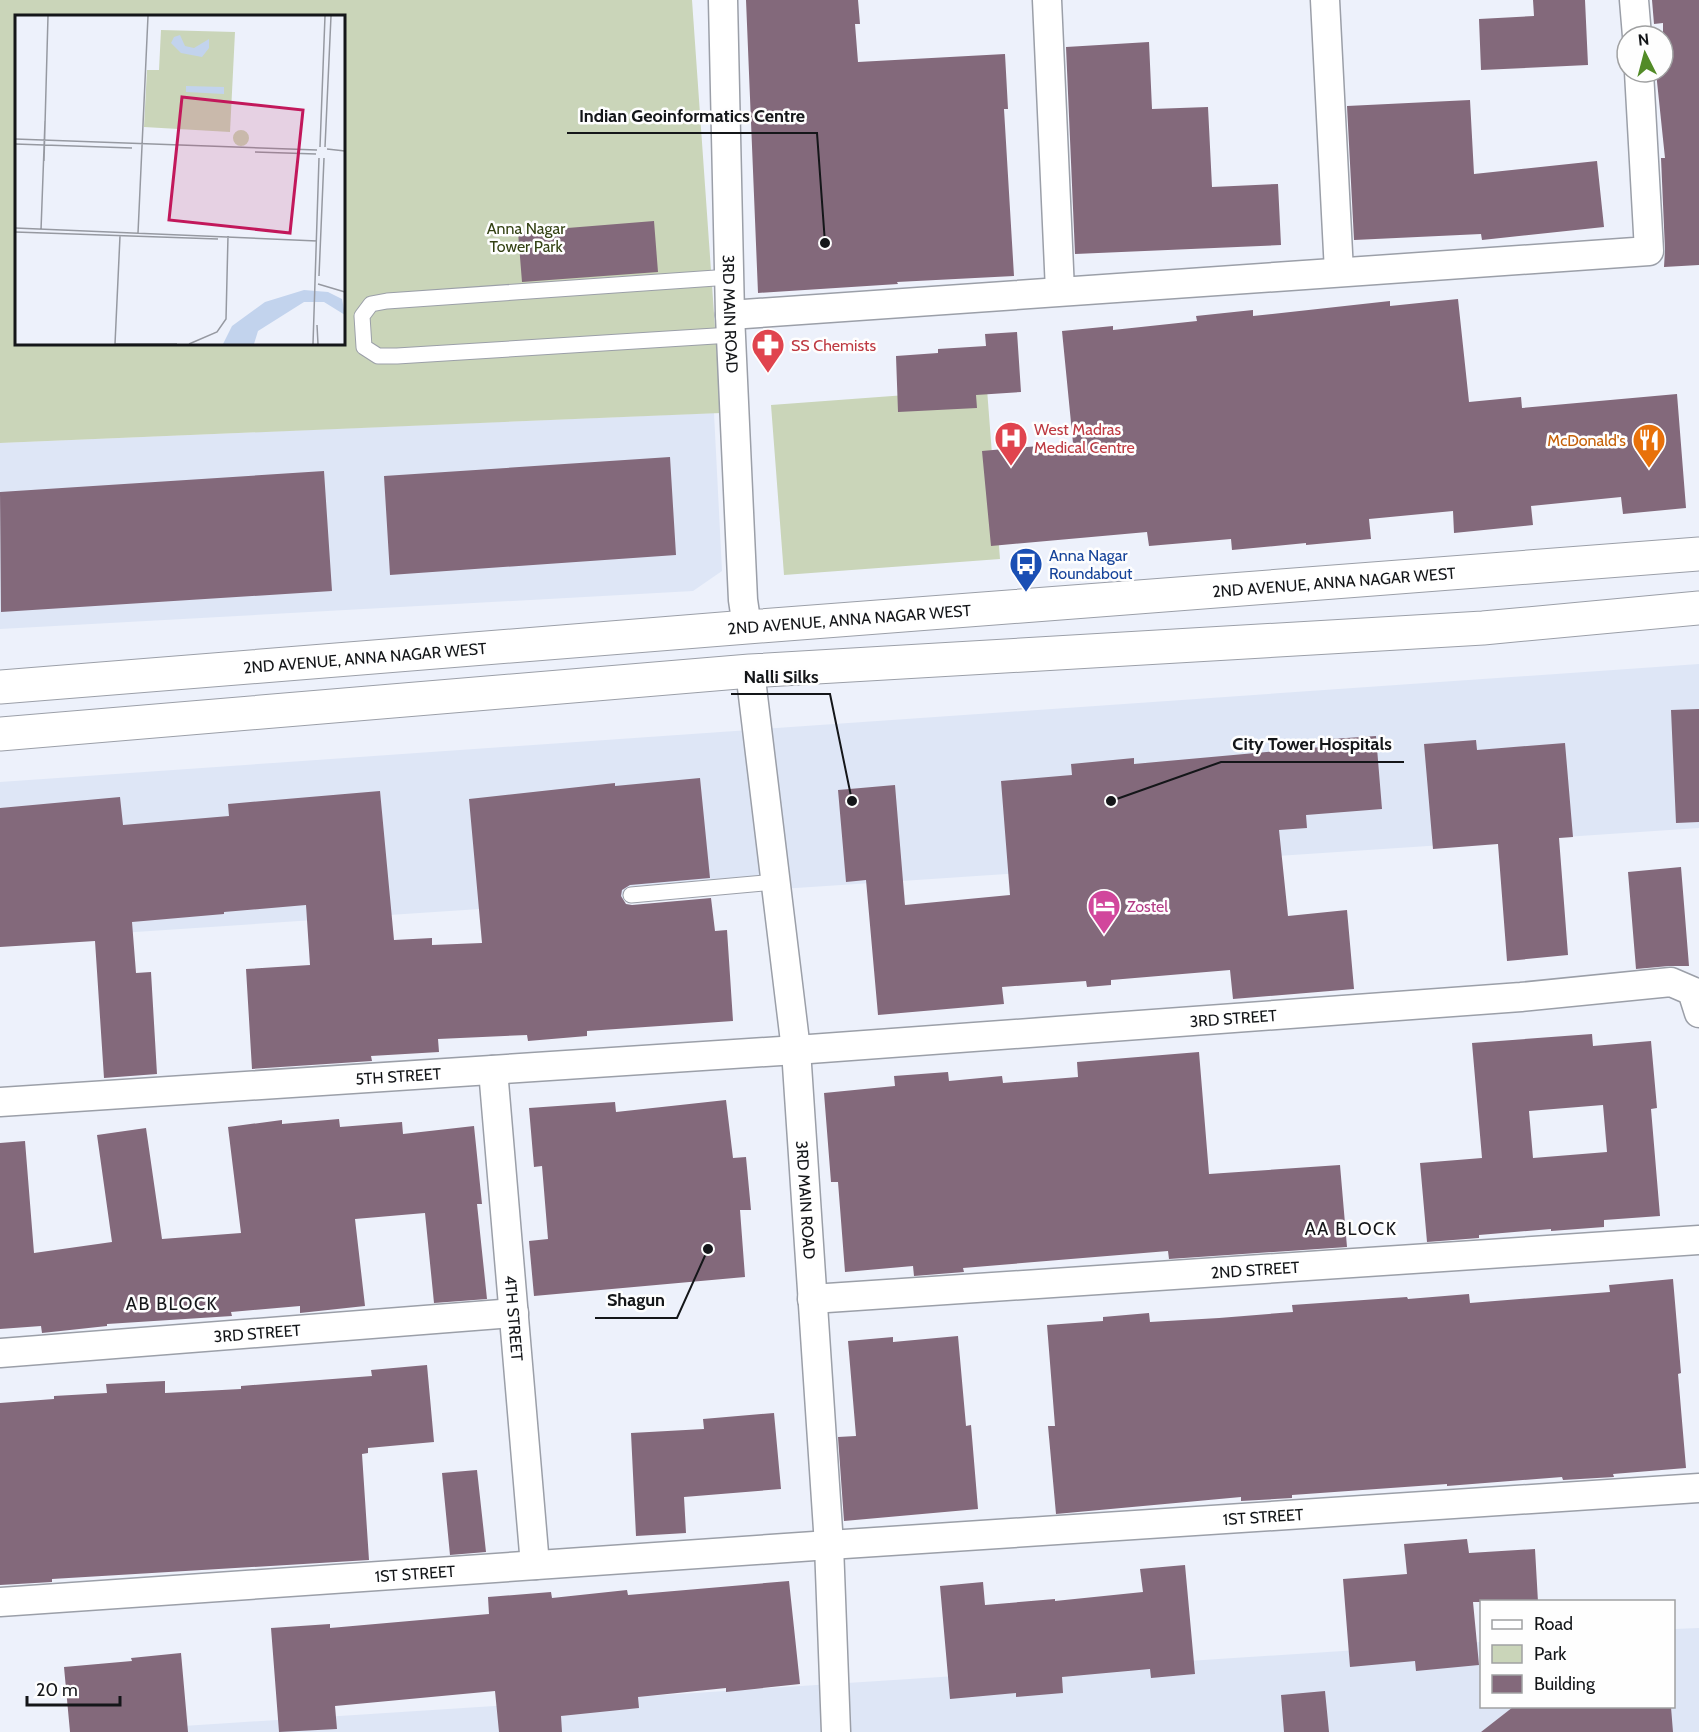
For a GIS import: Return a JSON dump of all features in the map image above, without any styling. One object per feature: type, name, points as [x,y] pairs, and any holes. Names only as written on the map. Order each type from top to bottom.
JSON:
[{"type":"main road","name":"2ND AVENUE, ANNA NAGAR WEST","points":[[0,687],[747,627],[1699,555]]},
{"type":"main road","points":[[0,734],[750,672],[1483,628],[1699,608]]},
{"type":"street","name":"3RD MAIN ROAD","points":[[723,0],[731,325],[747,627]]},
{"type":"street","points":[[1047,0],[1060,291]]},
{"type":"street","points":[[1325,0],[1339,272]]},
{"type":"street","points":[[1634,0],[1635,24]]},
{"type":"street","points":[[731,325],[1060,291],[1649,251],[1640,84]]},
{"type":"street","name":"3RD MAIN ROAD","points":[[750,672],[796,1050],[829,1545],[836,1732]]},
{"type":"street","name":"3RD STREET","points":[[796,1050],[1521,997],[1671,982],[1692,991],[1699,1013]]},
{"type":"street","name":"5TH STREET","points":[[0,1102],[796,1050]]},
{"type":"street","name":"4TH STREET","points":[[493,1070],[535,1565]]},
{"type":"street","name":"2ND STREET","points":[[812,1299],[1699,1240]]},
{"type":"street","name":"3RD STREET","points":[[0,1353],[514,1313]]},
{"type":"street","name":"1ST STREET","points":[[0,1602],[1699,1488]]},
{"type":"lane","points":[[730,277],[387,301],[371,304],[362,316],[364,347],[378,356],[731,325]]},
{"type":"lane","points":[[631,895],[775,882]]},
{"type":"shaded area","points":[[714,413],[722,571],[693,591],[0,629],[0,443]]},
{"type":"shaded area","points":[[1699,664],[1699,828],[0,941],[0,782]]},
{"type":"shaded area","points":[[1699,1628],[1699,1732],[92,1732],[1480,1642],[1480,1708],[1675,1708],[1675,1629]]},
{"type":"green space","name":"Anna Nagar Tower Park","points":[[0,0],[692,0],[721,413],[0,443]]},
{"type":"green space","points":[[987,389],[1000,559],[784,575],[771,405]]},
{"type":"building","points":[[746,0],[858,0],[860,24],[855,24],[858,62],[1005,54],[1008,109],[1004,109],[1014,276],[758,293]]},
{"type":"building","points":[[1533,0],[1585,0],[1588,65],[1481,70],[1479,19],[1534,16]]},
{"type":"building","points":[[1652,0],[1699,0],[1699,265],[1664,267],[1661,158],[1665,158],[1657,84],[1675,84],[1675,24],[1654,24]]},
{"type":"building","points":[[1149,42],[1152,109],[1208,107],[1212,187],[1278,184],[1281,245],[1075,254],[1066,47]]},
{"type":"building","points":[[1470,100],[1474,174],[1597,161],[1604,227],[1482,240],[1481,234],[1354,240],[1347,106]]},
{"type":"building","points":[[654,221],[658,272],[522,282],[518,232]]},
{"type":"building","points":[[1458,299],[1469,402],[1521,397],[1522,408],[1677,394],[1686,508],[1623,514],[1621,497],[1531,506],[1533,525],[1454,533],[1453,511],[1369,519],[1371,539],[1232,550],[1231,539],[1149,546],[1147,532],[991,546],[982,451],[1073,443],[1062,331],[1113,326],[1113,330],[1197,321],[1196,316],[1253,310],[1253,316],[1390,301],[1390,306]]},
{"type":"building","points":[[1017,332],[1021,392],[976,395],[977,408],[898,412],[896,356],[938,353],[938,349],[986,346],[985,334]]},
{"type":"building","points":[[670,457],[676,555],[390,575],[384,476]]},
{"type":"building","points":[[324,471],[332,591],[1,612],[0,492]]},
{"type":"building","points":[[1699,709],[1699,822],[1676,823],[1671,710]]},
{"type":"building","points":[[1376,736],[1382,809],[1306,815],[1307,828],[1279,830],[1288,916],[1347,910],[1354,989],[1233,999],[1230,970],[1111,980],[1111,985],[1087,987],[1086,981],[1002,987],[1004,1004],[878,1015],[866,880],[846,882],[838,790],[895,785],[905,905],[1010,895],[1001,781],[1072,775],[1071,764],[1134,758],[1134,764],[1332,746],[1331,739]]},
{"type":"building","points":[[1476,740],[1477,750],[1565,743],[1573,837],[1559,838],[1568,955],[1507,961],[1498,844],[1433,849],[1424,744]]},
{"type":"building","points":[[700,778],[710,878],[630,885],[622,890],[621,896],[626,904],[632,905],[711,898],[715,931],[727,930],[733,1021],[587,1031],[587,1036],[528,1041],[527,1035],[438,1039],[439,1052],[371,1056],[372,1061],[252,1069],[246,969],[310,965],[306,905],[224,912],[224,914],[132,922],[136,973],[151,972],[157,1074],[104,1078],[95,941],[0,947],[0,808],[120,797],[123,825],[229,816],[228,804],[380,791],[394,940],[432,938],[432,945],[482,943],[469,799],[615,783],[615,786]]},
{"type":"building","points":[[1681,867],[1689,966],[1636,969],[1628,872]]},
{"type":"building","points":[[1592,1034],[1593,1046],[1651,1041],[1657,1108],[1651,1109],[1660,1216],[1604,1220],[1604,1227],[1479,1235],[1479,1238],[1427,1242],[1420,1163],[1482,1158],[1472,1043]],"holes":[[[1603,1105],[1607,1152],[1533,1158],[1529,1111]]]},
{"type":"building","points":[[1199,1052],[1209,1174],[1340,1165],[1347,1247],[1169,1259],[1168,1251],[963,1268],[964,1272],[914,1276],[913,1266],[845,1272],[838,1182],[831,1182],[824,1093],[895,1086],[894,1076],[948,1072],[949,1081],[1002,1076],[1003,1083],[1078,1077],[1077,1062]]},
{"type":"building","points":[[726,1100],[733,1158],[746,1157],[751,1210],[740,1210],[745,1277],[534,1296],[529,1241],[548,1239],[542,1166],[534,1167],[529,1108],[615,1102],[616,1112]]},
{"type":"building","points":[[339,1119],[340,1127],[402,1122],[403,1134],[474,1126],[482,1204],[477,1204],[487,1299],[434,1303],[425,1213],[355,1219],[365,1306],[300,1313],[300,1306],[231,1312],[232,1316],[107,1324],[107,1326],[42,1333],[41,1326],[0,1329],[0,1143],[25,1141],[34,1253],[112,1242],[97,1135],[146,1128],[162,1239],[241,1233],[228,1127],[282,1120],[282,1124]]},
{"type":"building","points":[[1673,1279],[1686,1468],[1613,1474],[1614,1477],[1563,1480],[1562,1477],[1447,1486],[1447,1484],[1241,1501],[1241,1497],[1056,1514],[1048,1426],[1055,1426],[1047,1325],[1103,1321],[1103,1317],[1149,1313],[1150,1322],[1219,1318],[1293,1312],[1292,1305],[1407,1297],[1408,1299],[1469,1294],[1470,1303],[1610,1292],[1609,1285]]},
{"type":"building","points":[[958,1336],[966,1426],[971,1425],[978,1509],[844,1521],[838,1437],[856,1436],[848,1341],[893,1337],[893,1342]]},
{"type":"building","points":[[427,1365],[434,1442],[368,1448],[368,1453],[362,1454],[369,1560],[52,1579],[52,1582],[0,1585],[0,1403],[54,1399],[54,1396],[107,1393],[106,1384],[165,1381],[165,1393],[241,1389],[241,1386],[372,1376],[371,1370]]},
{"type":"building","points":[[774,1413],[781,1489],[684,1497],[686,1533],[636,1536],[631,1433],[704,1429],[703,1419]]},
{"type":"building","points":[[477,1470],[486,1552],[450,1555],[442,1473]]},
{"type":"building","points":[[1467,1539],[1469,1553],[1535,1549],[1538,1600],[1473,1602],[1479,1665],[1416,1671],[1415,1661],[1350,1667],[1343,1579],[1407,1574],[1404,1544]]},
{"type":"building","points":[[1185,1565],[1195,1674],[1151,1678],[1150,1669],[1062,1677],[1063,1693],[1016,1697],[1016,1693],[950,1699],[940,1586],[983,1582],[985,1605],[1055,1599],[1055,1601],[1143,1592],[1140,1569]]},
{"type":"building","points":[[789,1581],[800,1684],[726,1692],[726,1688],[638,1697],[639,1708],[561,1716],[562,1732],[499,1732],[495,1691],[335,1706],[337,1729],[279,1732],[271,1628],[330,1624],[330,1628],[489,1614],[488,1597],[551,1592],[552,1598],[627,1590],[628,1595]]},
{"type":"building","points":[[181,1653],[188,1732],[70,1732],[64,1667],[132,1661],[131,1658]]},
{"type":"building","points":[[1325,1691],[1329,1732],[1284,1732],[1281,1695]]},
{"type":"building","points":[[1512,1708],[1671,1708],[1673,1732],[1481,1732]]},
{"type":"place","name":"Indian Geoinformatics Centre","points":[[825,243]]},
{"type":"place","name":"SS Chemists","points":[[768,374]]},
{"type":"place","name":"West Madras Medical Centre","points":[[1011,467]]},
{"type":"place","name":"McDonald's","points":[[1649,469]]},
{"type":"place","name":"Anna Nagar Roundabout","points":[[1026,593]]},
{"type":"place","name":"Nalli Silks","points":[[852,801]]},
{"type":"place","name":"City Tower Hospitals","points":[[1111,801]]},
{"type":"place","name":"Zostel","points":[[1104,935]]},
{"type":"place","name":"Shagun","points":[[708,1249]]},
{"type":"district","name":"AA BLOCK","points":[[1351,1229]]},
{"type":"district","name":"AB BLOCK","points":[[172,1304]]}]
